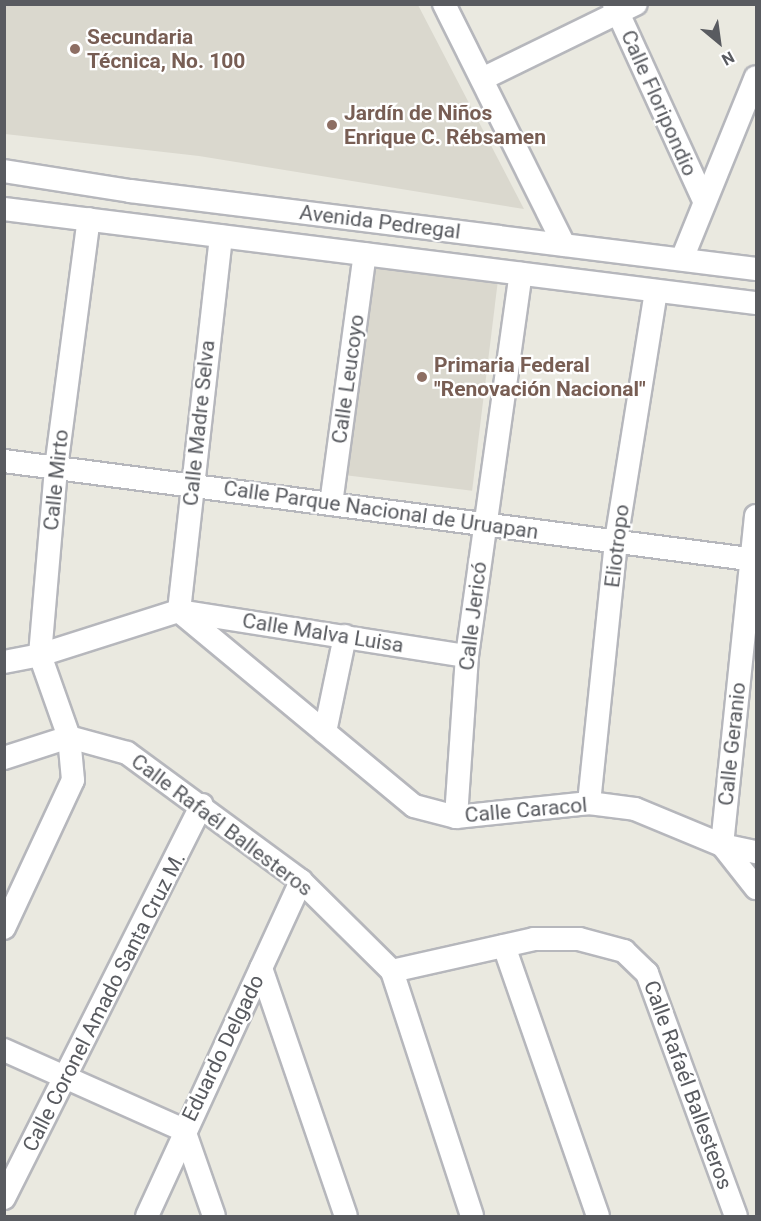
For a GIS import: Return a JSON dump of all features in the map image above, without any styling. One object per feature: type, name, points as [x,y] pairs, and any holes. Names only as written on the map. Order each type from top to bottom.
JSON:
[{"type":"street","points":[[444,4],[564,245]]},
{"type":"street","points":[[482,79],[623,7]]},
{"type":"street","name":"Calle Floripondio","points":[[623,7],[704,201]]},
{"type":"street","points":[[682,259],[756,77]]},
{"type":"street","name":"Avenida Pedregal","points":[[4,171],[130,191],[756,269]]},
{"type":"street","name":"Avenida Pedregal","points":[[4,209],[756,303]]},
{"type":"street","name":"Calle Mirto","points":[[4,927],[73,780],[69,736],[40,656],[56,468],[89,219]]},
{"type":"street","name":"Calle Madre Selva","points":[[179,610],[220,236]]},
{"type":"street","name":"Calle Leucoyo","points":[[330,504],[365,254]]},
{"type":"street","name":"Calle Jericó","points":[[456,817],[467,656],[521,274]]},
{"type":"street","name":"Eliotropo","points":[[589,803],[616,541],[656,291]]},
{"type":"street","name":"Calle Parque Nacional de Uruapan","points":[[4,461],[753,560]]},
{"type":"street","name":"Calle Geranio","points":[[722,844],[756,516]]},
{"type":"street","points":[[4,662],[40,656],[179,610]]},
{"type":"street","name":"Calle Malva Luisa","points":[[179,610],[467,656]]},
{"type":"street","name":"Calle Caracol","points":[[179,610],[414,806],[456,817],[589,803],[635,808],[722,844],[756,852]]},
{"type":"street","points":[[325,732],[345,636]]},
{"type":"street","points":[[4,758],[69,736]]},
{"type":"street","name":"Calle Rafaél Ballesteros","points":[[69,736],[127,753],[202,805],[301,881],[392,971],[534,939],[579,939],[624,951],[647,973],[736,1216]]},
{"type":"street","name":"Calle Coronel Amado Santa Cruz M.","points":[[4,1198],[67,1078],[202,805]]},
{"type":"street","points":[[722,844],[756,888]]},
{"type":"street","name":"Eduardo Delgado","points":[[147,1216],[184,1130],[301,881]]},
{"type":"street","points":[[504,946],[598,1216]]},
{"type":"street","points":[[261,968],[346,1216]]},
{"type":"street","points":[[392,971],[472,1216]]},
{"type":"street","points":[[4,1050],[184,1130],[214,1216]]},
{"type":"shaded area","points":[[5,4],[418,5],[524,209],[199,156],[5,134]]},
{"type":"shaded area","name":"Primaria Federal \"Renovación Nacional\"","points":[[374,264],[498,279],[472,491],[348,475]]},
{"type":"place","name":"Secundaria Técnica, No. 100","points":[[75,49]]},
{"type":"place","name":"Jardín de Niños Enrique C. Rébsamen","points":[[332,125]]},
{"type":"place","name":"Primaria Federal \"Renovación Nacional\"","points":[[422,377]]}]
